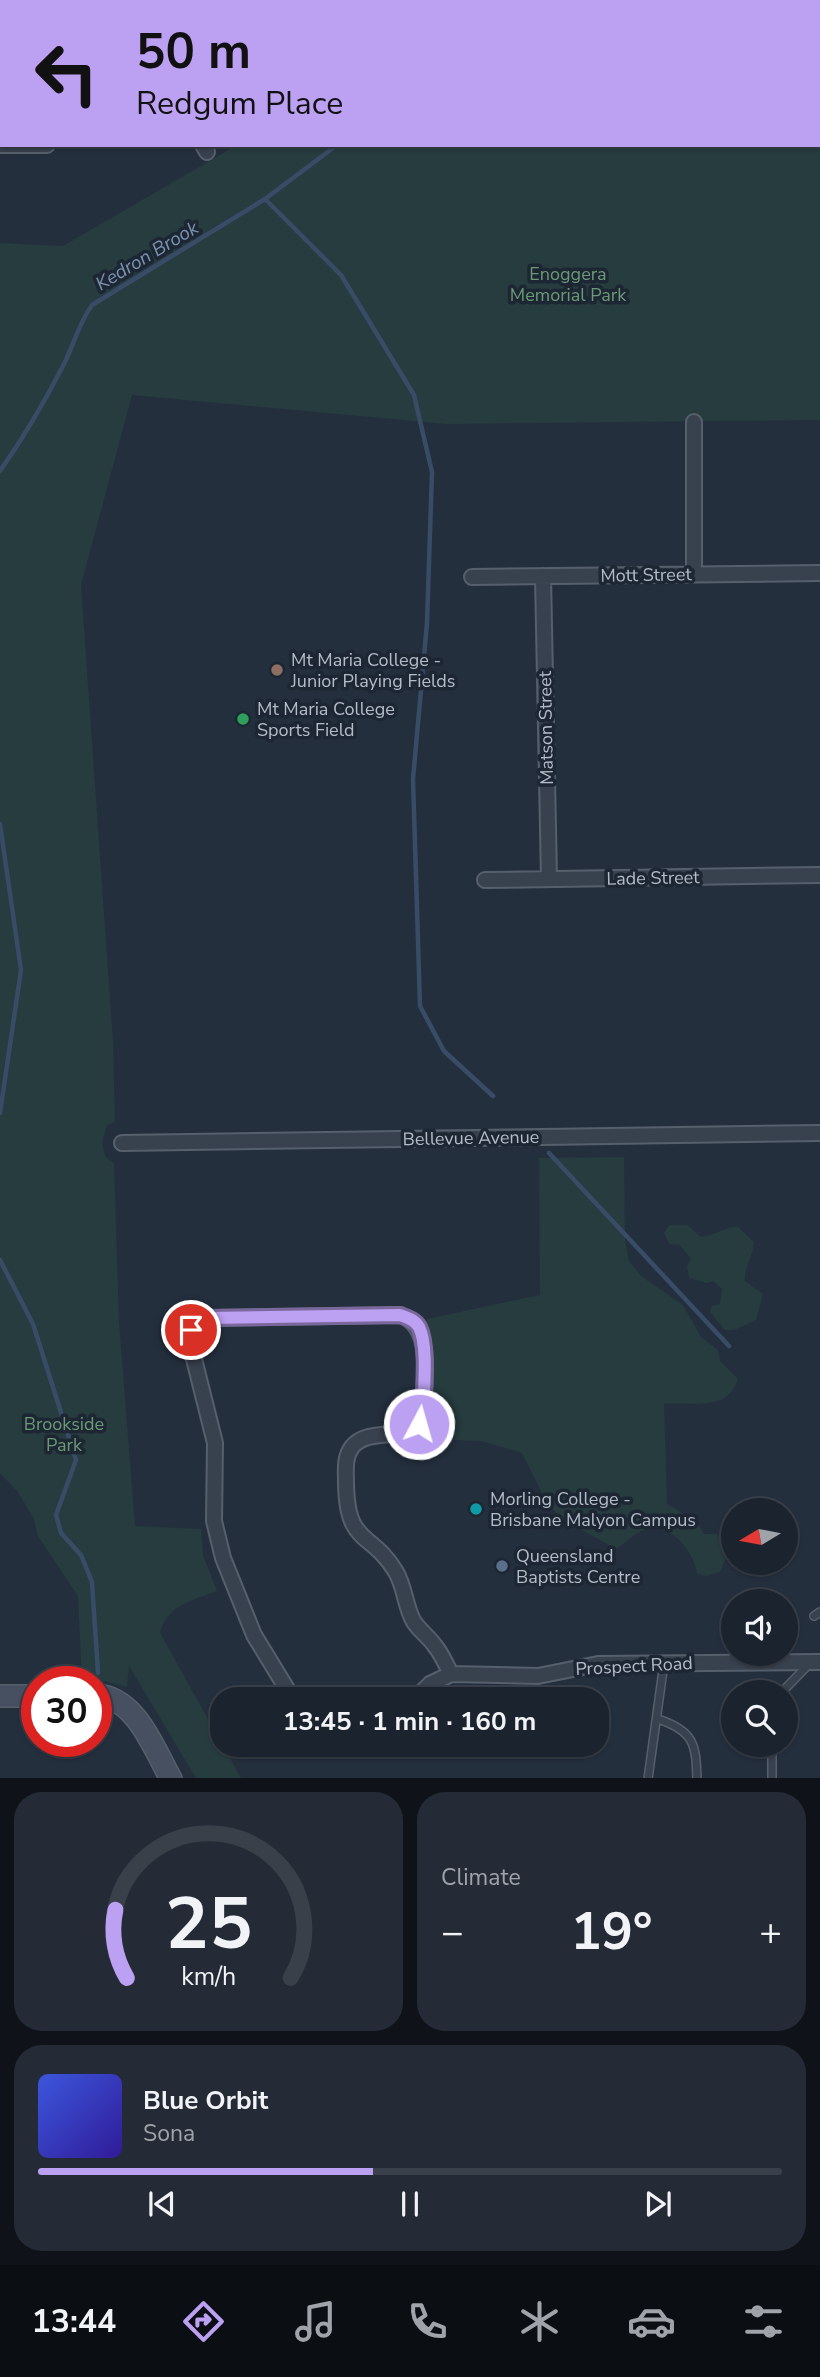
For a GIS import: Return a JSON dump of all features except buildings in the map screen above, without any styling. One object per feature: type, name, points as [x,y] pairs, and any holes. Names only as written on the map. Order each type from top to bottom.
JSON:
[{"type":"street","points":[[694,422],[694,574]]},
{"type":"street","name":"Mott Street","points":[[472,577],[820,573]]},
{"type":"street","name":"Matson Street","points":[[543,576],[549,879]]},
{"type":"street","name":"Lade Street","points":[[485,880],[820,875]]},
{"type":"street","name":"Bellevue Avenue","points":[[122,1143],[820,1133]]},
{"type":"street","points":[[286,1687],[254,1635],[236,1595],[216,1533],[215,1443],[189,1349],[191,1330],[198,1321],[208,1318],[400,1315],[410,1318],[419,1328],[423,1345],[423,1417],[412,1430],[364,1438],[350,1450],[346,1462],[346,1503],[352,1525],[359,1536],[382,1554],[398,1575],[414,1621],[436,1647],[451,1674],[427,1687]]},
{"type":"street","name":"Prospect Road","points":[[451,1674],[538,1676],[598,1664],[815,1662]]},
{"type":"street","points":[[0,1696],[21,1696]]},
{"type":"street","points":[[112,1698],[131,1711],[170,1778]]},
{"type":"lane","points":[[795,1680],[815,1662]]},
{"type":"lane","points":[[648,1778],[664,1663]]},
{"type":"lane","points":[[658,1719],[682,1730],[692,1739],[696,1749],[697,1778]]},
{"type":"lane","points":[[772,1757],[772,1778]]},
{"type":"green space","points":[[234,147],[820,147],[820,420],[446,424],[132,395],[81,585],[113,1042],[115,1122],[107,1125],[102,1143],[105,1156],[114,1164],[119,1322],[135,1526],[201,1529],[203,1555],[217,1591],[174,1610],[163,1624],[160,1633],[210,1723],[210,1757],[229,1757],[241,1778],[196,1778],[129,1666],[127,1687],[112,1683],[112,1666],[81,1666],[78,1596],[38,1536],[33,1517],[17,1491],[0,1473],[0,243],[63,246]]},
{"type":"green space","points":[[624,1157],[625,1240],[629,1261],[641,1276],[683,1305],[701,1337],[718,1350],[720,1361],[738,1379],[733,1390],[717,1401],[664,1404],[667,1504],[696,1521],[704,1534],[717,1534],[721,1538],[720,1572],[706,1576],[697,1574],[686,1548],[663,1530],[644,1530],[616,1549],[559,1517],[543,1495],[522,1453],[481,1441],[428,1439],[432,1372],[427,1319],[540,1295],[539,1158]]},
{"type":"green space","points":[[669,1225],[687,1225],[701,1237],[738,1227],[754,1242],[745,1281],[763,1294],[756,1320],[734,1330],[725,1330],[710,1312],[712,1306],[720,1304],[722,1289],[713,1281],[707,1283],[689,1278],[687,1266],[691,1259],[680,1245],[669,1244],[664,1233]]},
{"type":"waterway","name":"Kedron Brook","points":[[0,471],[49,392],[92,305],[265,199],[334,147]]},
{"type":"waterway","points":[[265,199],[341,275],[414,395],[432,472],[427,623],[413,779],[420,1006],[444,1051],[493,1096]]},
{"type":"waterway","name":"Kedron Brook","points":[[0,824],[21,970],[0,1113]]},
{"type":"waterway","points":[[549,1153],[729,1346]]},
{"type":"waterway","points":[[0,1260],[33,1324],[76,1460],[56,1515],[61,1533],[81,1555],[92,1582],[98,1666]]},
{"type":"place","name":"Mt Maria College - Junior Playing Fields","points":[[277,670]]},
{"type":"place","name":"Mt Maria College Sports Field","points":[[243,719]]},
{"type":"place","name":"Morling College - Brisbane Malyon Campus","points":[[476,1509]]},
{"type":"place","name":"Queensland Baptists Centre","points":[[502,1566]]},
{"type":"route","points":[[191,1330],[198,1321],[208,1318],[400,1315],[410,1318],[419,1328],[423,1345],[423,1417],[419,1424]]},
{"type":"park label","name":"Enoggera Memorial Park","points":[[568,284]]},
{"type":"park label","name":"Brookside Park","points":[[64,1434]]}]
